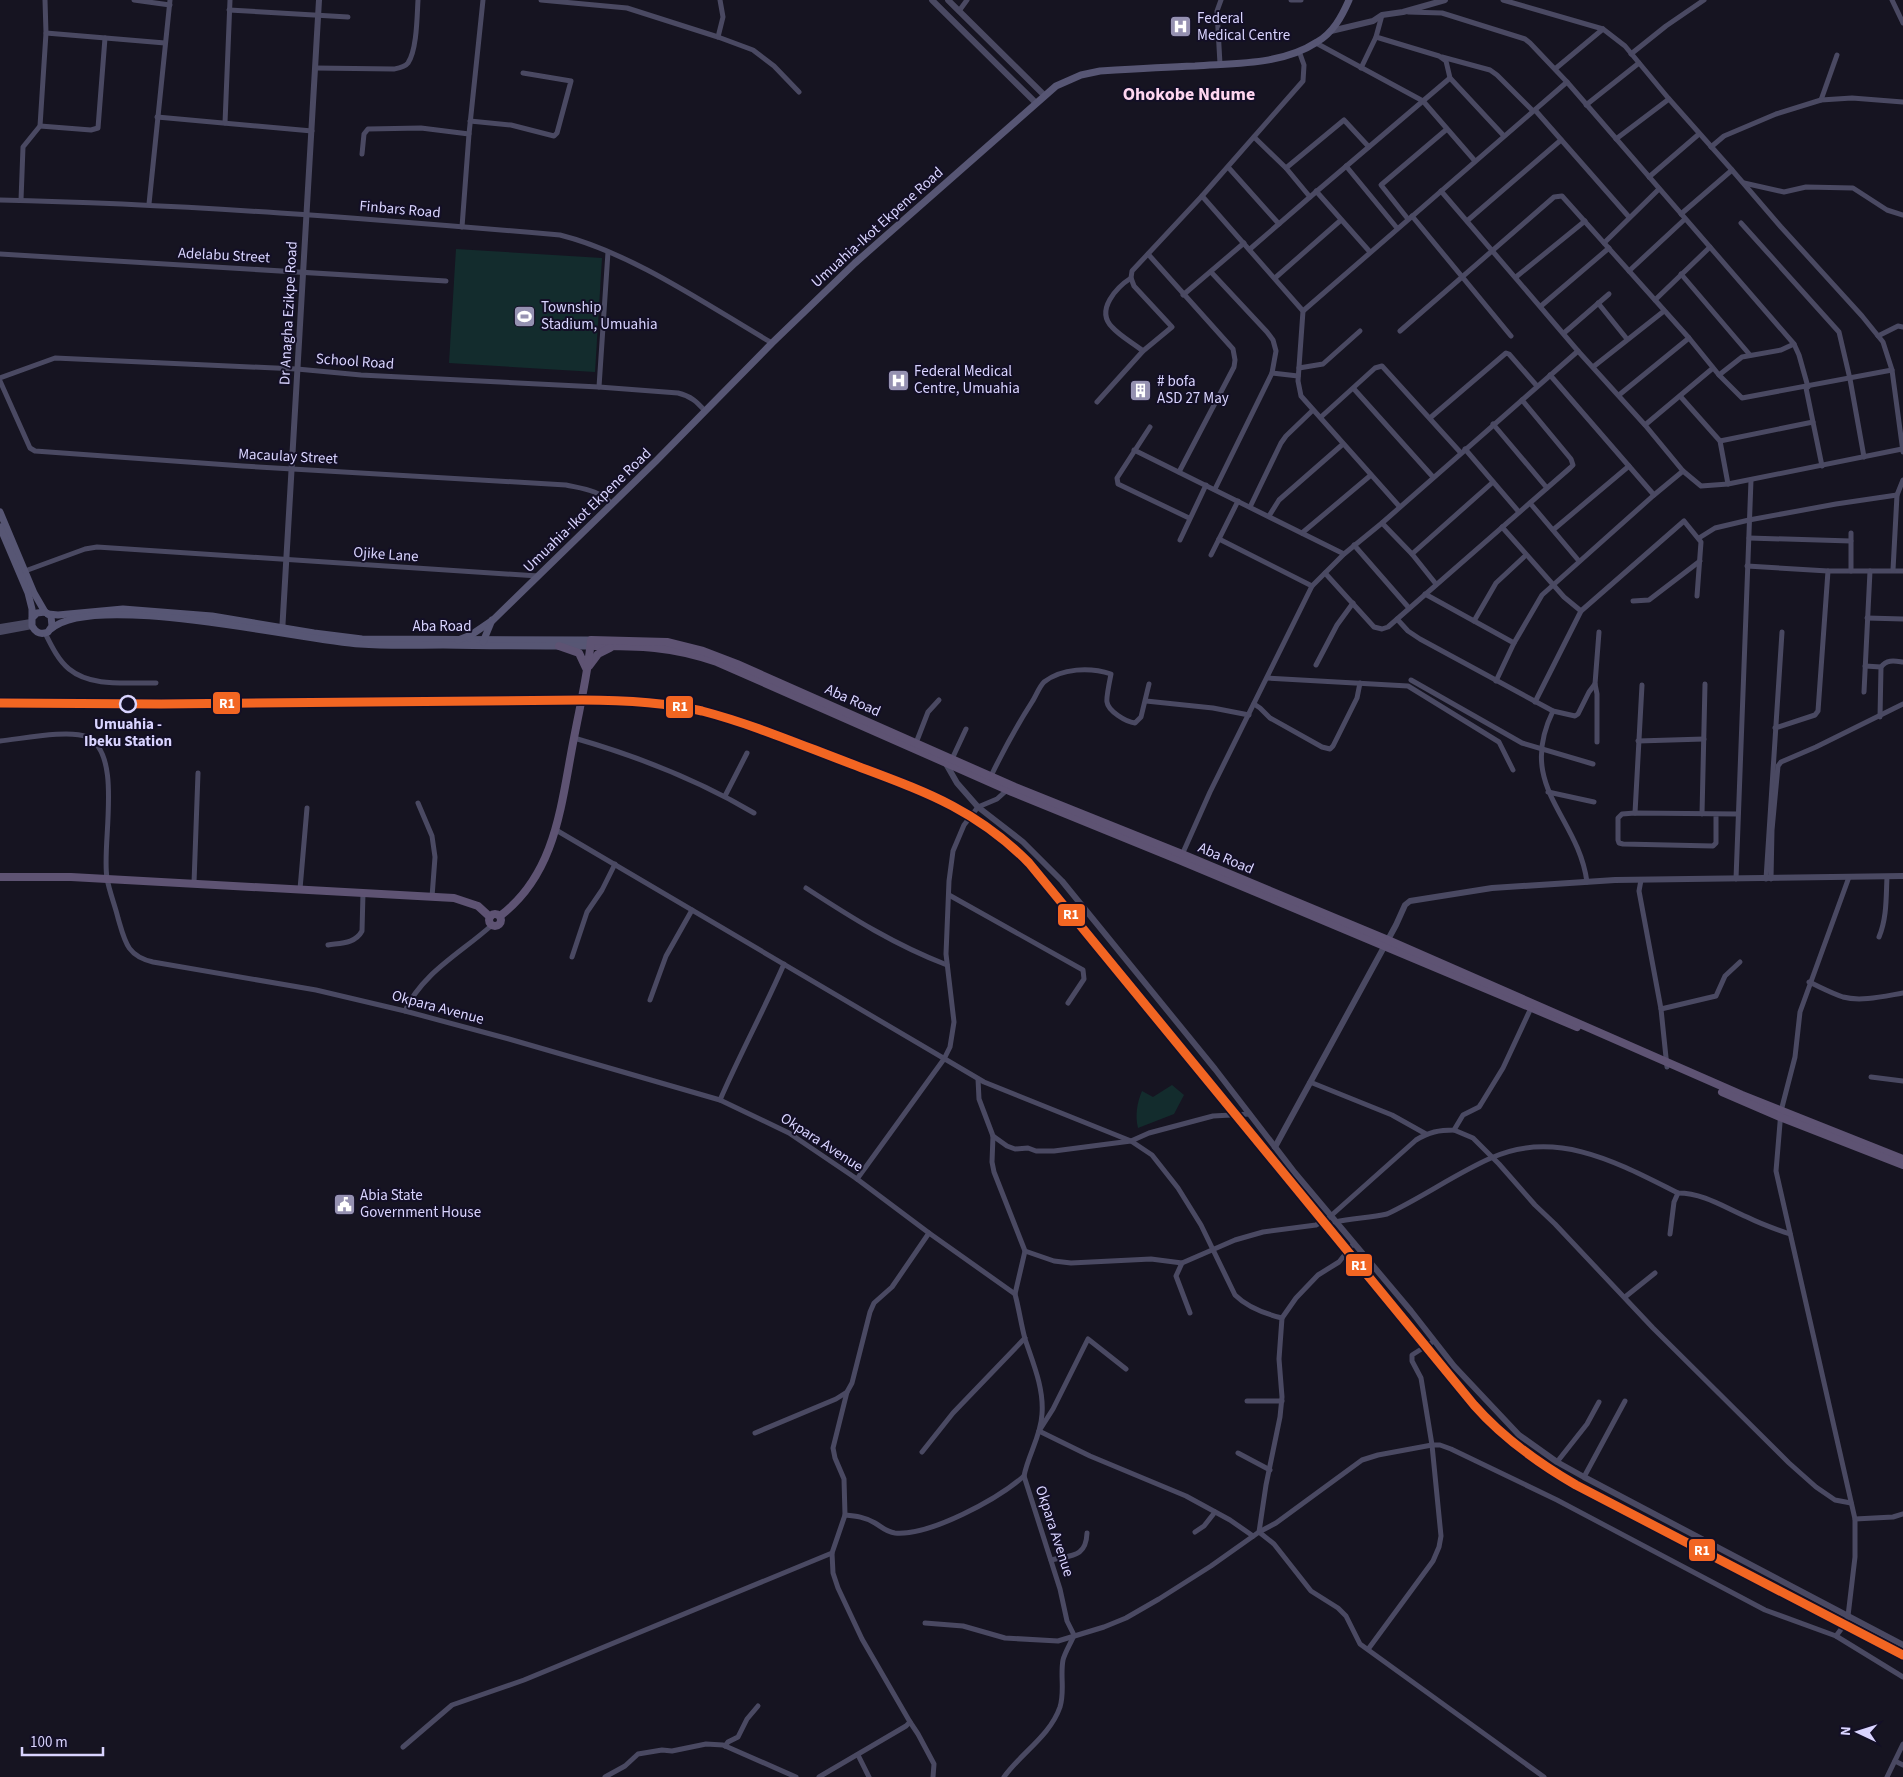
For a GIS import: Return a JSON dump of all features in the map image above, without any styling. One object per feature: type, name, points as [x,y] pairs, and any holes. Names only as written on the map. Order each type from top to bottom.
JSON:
[{"type":"main road","name":"Umuahia-Ikot Ekpene Road","points":[[492,620],[855,263],[1035,102],[1056,86],[1068,80],[1100,71],[1269,60],[1299,51],[1316,43],[1341,16],[1349,0]]},
{"type":"main road","points":[[0,512],[34,593],[46,613],[52,619],[48,631],[37,632],[32,622],[32,609],[28,593],[0,527]]},
{"type":"main road","name":"Aba Road","points":[[46,613],[62,615],[101,610],[153,610],[212,616],[282,631],[361,644],[480,643],[559,646],[646,641],[686,646],[719,656],[778,685],[949,760],[991,776],[1598,1034]]},
{"type":"main road","points":[[32,622],[37,613],[46,613]]},
{"type":"main road","name":"Aba Road","points":[[48,631],[62,621],[94,616],[123,615],[193,620],[282,631],[362,638],[458,640],[480,643],[494,640],[591,643],[653,647],[685,652],[778,685],[916,743],[1007,790],[1181,857]]},
{"type":"main road","points":[[480,643],[492,620]]},
{"type":"main road","points":[[458,640],[478,630],[492,620]]},
{"type":"main road","points":[[488,628],[489,636],[494,640]]},
{"type":"main road","points":[[478,630],[480,643]]},
{"type":"main road","points":[[0,877],[71,877],[432,897],[466,901],[478,906],[491,921],[495,914],[500,916],[520,899],[531,884],[541,868],[556,830],[565,792],[591,643]]},
{"type":"main road","points":[[559,646],[579,653],[586,672]]},
{"type":"main road","points":[[586,672],[598,654],[616,646]]},
{"type":"main road","name":"Aba Road","points":[[1386,943],[1531,1008],[1598,1034]]},
{"type":"main road","points":[[1598,1034],[1666,1065],[1903,1165]]},
{"type":"main road","points":[[1781,1114],[1903,1159]]},
{"type":"street","points":[[21,200],[23,147],[40,126],[46,33],[45,0]]},
{"type":"street","points":[[134,0],[170,3],[149,204]]},
{"type":"street","points":[[225,123],[230,0]]},
{"type":"street","name":"Dr Anagha Ezikpe Road","points":[[282,631],[319,0]]},
{"type":"street","points":[[315,68],[394,69],[403,67],[408,63],[414,45],[418,0]]},
{"type":"street","points":[[462,227],[470,121],[483,0]]},
{"type":"street","points":[[541,0],[626,8],[718,37],[753,50],[774,66],[799,92]]},
{"type":"street","points":[[718,37],[723,17],[720,0]]},
{"type":"street","points":[[932,0],[1035,102]]},
{"type":"street","points":[[948,0],[1044,95]]},
{"type":"street","points":[[959,10],[967,0]]},
{"type":"street","points":[[1220,64],[1217,11],[1221,0]]},
{"type":"street","points":[[1291,0],[1301,0]]},
{"type":"street","points":[[1330,30],[1372,21],[1382,15],[1403,12],[1445,0]]},
{"type":"street","points":[[1441,191],[1578,350],[1620,395],[1683,471],[1701,486],[1751,480],[1902,451],[1892,370],[1878,336],[1669,100],[1626,46],[1603,29],[1503,0]]},
{"type":"street","points":[[1631,54],[1666,26],[1704,0]]},
{"type":"street","points":[[1892,0],[1903,23]]},
{"type":"street","points":[[229,10],[348,17]]},
{"type":"street","points":[[1403,12],[1442,13],[1525,39],[1567,82],[1794,344],[1799,354],[1808,387],[1806,388],[1822,466]]},
{"type":"street","points":[[1361,68],[1376,37],[1382,15]]},
{"type":"street","points":[[1341,16],[1354,24]]},
{"type":"street","points":[[1555,70],[1603,29]]},
{"type":"street","points":[[46,33],[166,43]]},
{"type":"street","points":[[1376,37],[1490,70],[1497,74],[1534,110],[1629,217]]},
{"type":"street","points":[[40,126],[91,130],[98,128],[105,38]]},
{"type":"street","points":[[1316,43],[1423,101],[1475,161]]},
{"type":"street","points":[[1097,402],[1143,351],[1171,329],[1171,324],[1134,286],[1131,278],[1132,272],[1303,81],[1304,65],[1299,51]]},
{"type":"street","points":[[1820,100],[1837,55]]},
{"type":"street","points":[[1439,56],[1446,61],[1450,78],[1504,136]]},
{"type":"street","points":[[1586,104],[1639,63]]},
{"type":"street","points":[[470,121],[511,125],[554,136],[557,133],[570,81],[523,73]]},
{"type":"street","points":[[1250,249],[1450,78]]},
{"type":"street","points":[[1303,311],[1567,82]]},
{"type":"street","points":[[1711,147],[1724,136],[1733,132],[1776,114],[1820,100],[1852,98],[1903,102]]},
{"type":"street","points":[[1616,139],[1669,100]]},
{"type":"street","points":[[157,117],[312,131]]},
{"type":"street","points":[[1286,168],[1344,120],[1369,147]]},
{"type":"street","points":[[362,154],[364,134],[368,129],[421,128],[469,134]]},
{"type":"street","points":[[1447,129],[1381,185],[1463,276],[1511,336]]},
{"type":"street","points":[[1649,177],[1699,134]]},
{"type":"street","points":[[1254,137],[1286,168],[1310,197]]},
{"type":"street","points":[[1467,221],[1560,140]]},
{"type":"street","points":[[1346,166],[1397,228]]},
{"type":"street","points":[[1228,167],[1279,224]]},
{"type":"street","points":[[1681,214],[1732,170]]},
{"type":"street","points":[[1743,183],[1784,192],[1806,187],[1853,188],[1881,207],[1903,215]]},
{"type":"street","points":[[1604,243],[1660,189]]},
{"type":"street","points":[[1316,192],[1370,252]]},
{"type":"street","points":[[1202,196],[1303,311],[1298,376],[1301,396],[1399,506]]},
{"type":"street","points":[[1400,331],[1554,197],[1562,196],[1689,338],[1719,376],[1742,398],[1892,370]]},
{"type":"street","name":"Finbars Road","points":[[0,200],[149,204],[307,214],[560,235],[588,242],[647,270],[772,343]]},
{"type":"street","points":[[1629,271],[1685,219]]},
{"type":"street","points":[[1275,278],[1341,220]]},
{"type":"street","points":[[1516,278],[1585,221]]},
{"type":"street","points":[[1741,223],[1839,332],[1850,378],[1864,457]]},
{"type":"street","points":[[1183,295],[1244,243]]},
{"type":"street","points":[[1654,300],[1710,247]]},
{"type":"street","points":[[1541,306],[1609,248]]},
{"type":"street","points":[[600,387],[608,252]]},
{"type":"street","name":"Adelabu Street","points":[[0,254],[446,281]]},
{"type":"street","points":[[1148,254],[1233,349],[1235,360],[1234,367],[1179,472]]},
{"type":"street","points":[[1211,272],[1273,340],[1276,351],[1272,372],[1215,489]]},
{"type":"street","points":[[1681,274],[1750,355]]},
{"type":"street","points":[[1131,278],[1120,286],[1110,299],[1106,313],[1110,326],[1143,351]]},
{"type":"street","points":[[1564,333],[1609,294]]},
{"type":"street","points":[[1598,303],[1627,339]]},
{"type":"street","points":[[1594,367],[1664,311]]},
{"type":"street","points":[[1878,336],[1893,328],[1903,327]]},
{"type":"street","points":[[1299,368],[1323,364],[1360,331]]},
{"type":"street","points":[[1620,395],[1689,338]]},
{"type":"street","points":[[1719,376],[1742,356],[1781,350],[1794,344]]},
{"type":"street","points":[[1181,857],[1210,792],[1312,586],[1354,545],[1382,523],[1578,350]]},
{"type":"street","points":[[1430,418],[1506,353],[1510,354],[1538,386]]},
{"type":"street","name":"School Road","points":[[0,380],[55,358],[297,369],[600,387],[688,395],[705,411]]},
{"type":"street","points":[[1320,417],[1375,368],[1382,366],[1493,482],[1519,512]]},
{"type":"street","points":[[1645,425],[1713,368]]},
{"type":"street","points":[[1272,372],[1298,376]]},
{"type":"street","points":[[1550,375],[1654,495]]},
{"type":"street","name":"Macaulay Street","points":[[0,380],[32,450],[233,465],[566,485],[595,491],[606,497],[612,504]]},
{"type":"street","points":[[1354,388],[1433,477]]},
{"type":"street","points":[[1680,396],[1720,441],[1728,484]]},
{"type":"street","points":[[1325,573],[1377,628],[1388,628],[1408,608],[1570,468],[1572,463],[1522,400]]},
{"type":"street","points":[[1250,507],[1281,443],[1313,410]]},
{"type":"street","points":[[1720,441],[1814,422]]},
{"type":"street","points":[[1493,424],[1547,488]]},
{"type":"street","points":[[1150,427],[1117,478],[1118,484],[1189,518]]},
{"type":"street","points":[[1269,516],[1279,500],[1343,444]]},
{"type":"street","points":[[1134,450],[1344,554]]},
{"type":"street","points":[[1553,530],[1629,466]]},
{"type":"street","points":[[1496,682],[1514,643],[1542,594],[1683,471]]},
{"type":"street","points":[[1302,533],[1371,474]]},
{"type":"street","points":[[1736,879],[1751,480]]},
{"type":"street","points":[[1893,570],[1897,496],[1903,480]]},
{"type":"street","points":[[1412,554],[1493,482]]},
{"type":"street","points":[[1180,540],[1206,485]]},
{"type":"street","points":[[1699,538],[1715,528],[1749,520],[1836,504],[1897,496]]},
{"type":"street","points":[[1211,555],[1238,501]]},
{"type":"street","points":[[1530,503],[1579,561]]},
{"type":"street","points":[[1536,702],[1581,611],[1684,521],[1701,542],[1697,596]]},
{"type":"street","points":[[1382,523],[1412,554],[1436,584]]},
{"type":"street","points":[[1502,527],[1564,598],[1581,611]]},
{"type":"street","points":[[1851,571],[1852,533]]},
{"type":"street","points":[[1749,538],[1851,541]]},
{"type":"street","points":[[1219,539],[1312,586]]},
{"type":"street","points":[[1354,545],[1408,608]]},
{"type":"street","name":"Ojike Lane","points":[[25,571],[85,549],[97,547],[538,576]]},
{"type":"street","points":[[1474,621],[1496,583],[1526,555]]},
{"type":"street","points":[[1633,601],[1649,600],[1700,561]]},
{"type":"street","points":[[1748,566],[1828,571],[1903,571]]},
{"type":"street","points":[[1775,728],[1815,715],[1818,711],[1828,571]]},
{"type":"street","points":[[1864,692],[1870,571]]},
{"type":"street","points":[[1425,594],[1514,643]]},
{"type":"street","points":[[1316,665],[1337,625],[1353,603]]},
{"type":"street","points":[[1867,618],[1903,619]]},
{"type":"street","points":[[1397,619],[1408,631],[1420,639],[1496,682],[1553,711],[1569,716],[1578,714],[1595,684]]},
{"type":"street","points":[[0,627],[32,622]]},
{"type":"street","points":[[0,632],[32,622]]},
{"type":"street","points":[[48,631],[54,650],[68,668],[80,676],[96,681],[156,682]]},
{"type":"street","points":[[1597,742],[1597,694],[1595,684],[1599,632]]},
{"type":"street","points":[[1769,879],[1775,728],[1782,632]]},
{"type":"street","points":[[1865,666],[1881,667],[1889,661],[1903,662]]},
{"type":"street","points":[[1880,717],[1881,667]]},
{"type":"street","points":[[991,776],[1016,726],[1042,684],[1051,678],[1069,671],[1084,669],[1094,669],[1111,674],[1107,702],[1111,709],[1131,723],[1138,721],[1146,701],[1149,684]]},
{"type":"street","points":[[1267,678],[1408,686],[1499,742],[1513,770]]},
{"type":"street","points":[[1411,680],[1522,743],[1593,764]]},
{"type":"street","points":[[1254,704],[1270,718],[1322,747],[1330,748],[1333,746],[1357,698],[1360,683]]},
{"type":"street","points":[[1702,814],[1705,684]]},
{"type":"street","points":[[1634,813],[1642,685]]},
{"type":"street","points":[[916,743],[928,712],[939,700]]},
{"type":"street","points":[[1146,701],[1213,708],[1248,715]]},
{"type":"street","points":[[1769,879],[1778,766],[1781,762],[1880,717],[1903,704]]},
{"type":"street","points":[[1553,711],[1546,725],[1541,748],[1544,778],[1548,792],[1582,858],[1586,882]]},
{"type":"street","points":[[966,730],[949,760],[957,784],[978,807],[1023,842],[1062,881],[1333,1219],[1454,1366],[1520,1435],[1557,1462],[1584,1477],[1903,1645]]},
{"type":"street","name":"Okpara Avenue","points":[[0,741],[73,734],[88,738],[99,748],[105,762],[108,783],[107,879],[126,945],[131,952],[145,960],[316,990],[405,1011],[720,1100],[789,1133],[1015,1294],[1025,1338],[1037,1372],[1042,1412],[1039,1432],[1024,1476],[1051,1560],[1067,1622],[1074,1635]]},
{"type":"street","points":[[574,738],[615,750],[668,770],[725,796],[754,813]]},
{"type":"street","points":[[1638,741],[1704,740]]},
{"type":"street","points":[[725,796],[747,753]]},
{"type":"street","points":[[194,883],[198,773]]},
{"type":"street","points":[[856,1179],[944,1059],[950,1047],[954,1022],[954,1006],[947,964],[948,895],[953,851],[964,825],[978,807],[997,799],[1007,790]]},
{"type":"street","points":[[1548,792],[1594,802]]},
{"type":"street","points":[[418,803],[432,836],[435,856],[432,897]]},
{"type":"street","points":[[300,889],[307,808]]},
{"type":"street","points":[[1716,814],[1716,843],[1713,846],[1620,844],[1618,840],[1618,818],[1622,814],[1634,813],[1738,814]]},
{"type":"street","points":[[556,830],[978,1079],[1131,1141],[1152,1154],[1178,1188],[1201,1224],[1235,1295],[1242,1302],[1252,1307],[1282,1318]]},
{"type":"street","points":[[572,957],[587,912],[602,890],[615,864]]},
{"type":"street","points":[[1275,1147],[1405,905],[1414,900],[1492,888],[1572,882],[1903,876]]},
{"type":"street","points":[[1836,1636],[1845,1624],[1848,1616],[1855,1557],[1855,1519],[1776,1171],[1781,1114],[1795,1057],[1800,1012],[1809,982],[1848,877]]},
{"type":"street","points":[[1879,937],[1885,911],[1887,877]]},
{"type":"street","points":[[1641,880],[1639,892],[1661,1009],[1666,1065]]},
{"type":"street","points":[[806,888],[890,940],[916,953],[947,964]]},
{"type":"street","points":[[328,945],[353,941],[359,937],[362,932],[363,893]]},
{"type":"street","points":[[948,895],[1080,967],[1083,970],[1084,979],[1068,1004]]},
{"type":"street","points":[[650,1000],[666,956],[692,910]]},
{"type":"street","points":[[405,1011],[410,998],[424,981],[474,942],[491,921]]},
{"type":"street","points":[[1661,1009],[1716,996],[1725,976],[1740,962]]},
{"type":"street","points":[[720,1100],[784,964]]},
{"type":"street","points":[[1809,982],[1836,994],[1851,998],[1903,993]]},
{"type":"street","points":[[1454,1130],[1463,1115],[1479,1107],[1481,1104],[1503,1068],[1531,1008]]},
{"type":"street","points":[[1871,1077],[1903,1081]]},
{"type":"street","points":[[978,1079],[979,1099],[994,1136],[992,1162],[994,1172],[1025,1251],[1015,1294]]},
{"type":"street","points":[[1310,1082],[1392,1116],[1426,1134]]},
{"type":"street","points":[[994,1136],[1007,1146],[1015,1149],[1028,1148],[1041,1152],[1073,1150],[1131,1141],[1149,1133],[1213,1116],[1250,1114]]},
{"type":"street","points":[[1333,1219],[1416,1140],[1426,1134],[1439,1130],[1454,1130],[1474,1138],[1535,1206],[1555,1224],[1652,1328],[1789,1463],[1835,1500],[1851,1503]]},
{"type":"street","points":[[1025,1251],[1048,1259],[1071,1263],[1150,1259],[1182,1263],[1234,1240],[1263,1232],[1316,1225],[1333,1219],[1376,1217],[1387,1214],[1493,1157],[1516,1150],[1557,1146],[1579,1150],[1603,1158],[1678,1193],[1689,1193],[1706,1198],[1768,1227],[1790,1234]]},
{"type":"street","points":[[1670,1234],[1674,1202],[1678,1193]]},
{"type":"street","points":[[929,1233],[892,1287],[874,1303],[870,1312],[833,1448],[844,1479],[845,1515],[832,1553],[833,1573],[838,1588],[862,1639],[934,1764],[933,1777]]},
{"type":"street","points":[[1259,1532],[1282,1401],[1279,1359],[1282,1318],[1296,1298],[1318,1275],[1338,1262],[1354,1243]]},
{"type":"street","points":[[1182,1263],[1176,1276],[1190,1313]]},
{"type":"street","points":[[1625,1297],[1654,1273]]},
{"type":"street","points":[[922,1452],[953,1413],[1025,1338]]},
{"type":"street","points":[[1126,1369],[1088,1339],[1053,1409],[1039,1432],[1090,1456],[1186,1496],[1253,1536]]},
{"type":"street","points":[[1369,1648],[1433,1561],[1439,1547],[1441,1536],[1432,1445],[1421,1378],[1412,1361],[1412,1355],[1434,1341]]},
{"type":"street","points":[[755,1433],[836,1399],[847,1392]]},
{"type":"street","points":[[1247,1402],[1282,1401]]},
{"type":"street","points":[[1584,1477],[1625,1401]]},
{"type":"street","points":[[1557,1462],[1587,1424],[1600,1402]]},
{"type":"street","points":[[925,1623],[963,1626],[1004,1638],[1058,1641],[1104,1627],[1126,1618],[1276,1523],[1362,1460],[1378,1455],[1440,1445],[1557,1500],[1765,1610],[1836,1636],[1903,1677]]},
{"type":"street","points":[[1238,1453],[1270,1470]]},
{"type":"street","points":[[845,1515],[860,1516],[876,1523],[885,1530],[908,1533],[928,1528],[967,1512],[1012,1488],[1024,1476]]},
{"type":"street","points":[[1195,1532],[1204,1526],[1215,1512]]},
{"type":"street","points":[[1855,1519],[1893,1517],[1903,1514]]},
{"type":"street","points":[[1259,1532],[1278,1549],[1311,1591],[1338,1608],[1346,1616],[1360,1644],[1369,1648],[1544,1777]]},
{"type":"street","points":[[1051,1560],[1077,1555],[1085,1547],[1087,1533]]},
{"type":"street","points":[[403,1747],[452,1705],[524,1680],[832,1553]]},
{"type":"street","points":[[1004,1777],[1039,1740],[1060,1707],[1063,1692],[1063,1660],[1074,1635]]},
{"type":"street","points":[[725,1746],[728,1742],[738,1737],[747,1719],[758,1706]]},
{"type":"street","points":[[819,1777],[910,1722]]},
{"type":"street","points":[[605,1777],[625,1766],[638,1754],[662,1750],[672,1751],[706,1744],[725,1746],[796,1777]]},
{"type":"street","points":[[1887,1777],[1903,1744]]},
{"type":"street","points":[[858,1755],[869,1777]]},
{"type":"street","points":[[1894,1761],[1903,1766]]},
{"type":"green space","name":"Township Stadium, Umuahia","points":[[456,249],[602,258],[595,372],[449,363]]},
{"type":"green space","points":[[1172,1085],[1184,1095],[1174,1114],[1138,1128],[1137,1109],[1142,1091],[1153,1097]]},
{"type":"transit line","name":"R1","points":[[0,703],[161,704],[582,700],[657,704],[702,711],[758,728],[899,782],[945,802],[988,828],[1029,863],[1474,1405],[1509,1439],[1548,1468],[1576,1485],[1903,1655]]},
{"type":"place","name":"Federal Medical Centre","points":[[1181,27]]},
{"type":"place","name":"Township Stadium, Umuahia","points":[[525,316]]},
{"type":"place","name":"Federal Medical Centre, Umuahia","points":[[898,380]]},
{"type":"place","name":"# bofa ASD 27 May","points":[[1141,390]]},
{"type":"place","name":"Umuahia - Ibeku Station","points":[[128,704]]},
{"type":"place","name":"Abia State Government House","points":[[344,1204]]},
{"type":"district","name":"Ohokobe Ndume","points":[[1189,94]]}]
